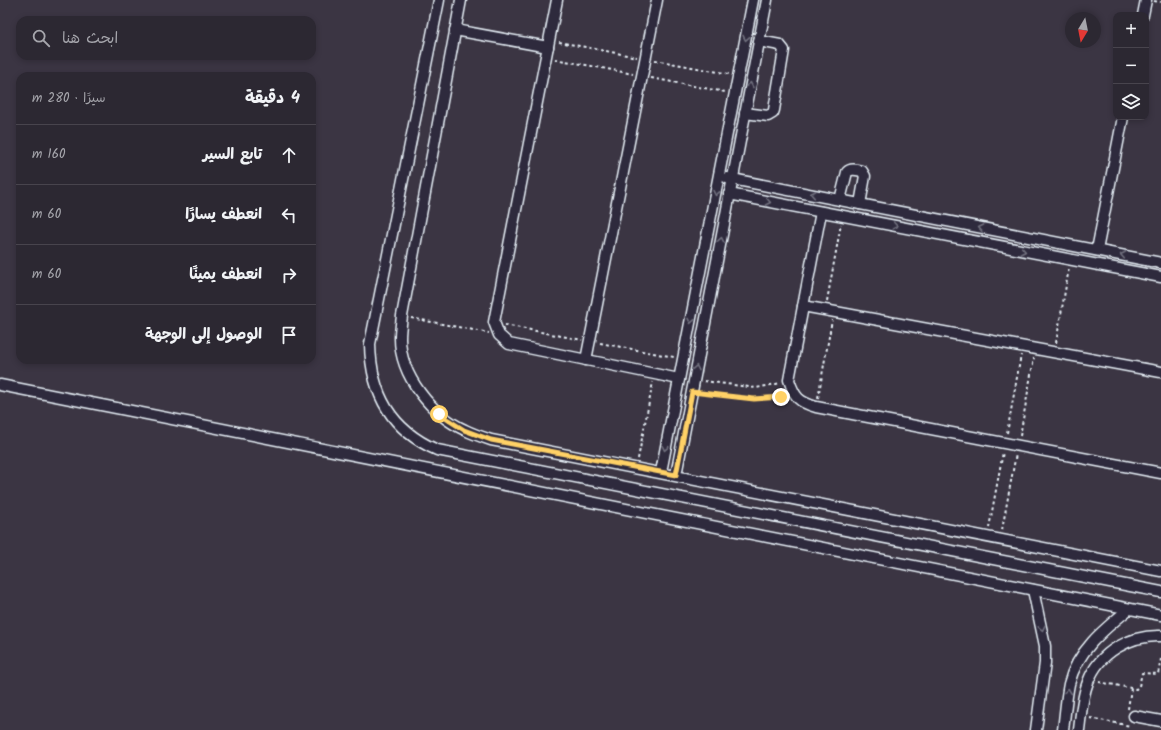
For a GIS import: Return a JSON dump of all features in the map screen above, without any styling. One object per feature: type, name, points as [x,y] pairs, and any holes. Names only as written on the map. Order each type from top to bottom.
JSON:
[{"type":"street","points":[[440,0],[370,344],[373,378],[387,409],[409,434],[437,450],[1161,592]]},
{"type":"street","points":[[461,0],[402,316],[400,339],[405,367],[424,398],[439,414],[464,430],[491,440],[661,472],[1161,571]]},
{"type":"street","points":[[557,0],[494,322],[499,335],[510,344],[679,379]]},
{"type":"street","points":[[586,360],[657,0]]},
{"type":"street","points":[[661,472],[754,0]]},
{"type":"street","points":[[676,475],[767,0]]},
{"type":"street","points":[[1144,12],[1146,0]]},
{"type":"street","points":[[455,30],[548,47]]},
{"type":"street","points":[[745,113],[768,116],[774,110],[784,50],[780,45],[759,41]]},
{"type":"street","points":[[1097,250],[1122,120]]},
{"type":"street","points":[[840,200],[847,172],[851,170],[859,170],[864,173],[865,176],[860,204]]},
{"type":"street","points":[[719,176],[1161,263]]},
{"type":"street","points":[[730,194],[1161,277]]},
{"type":"street","points":[[821,212],[789,380],[793,393],[803,403],[816,408],[1161,473]]},
{"type":"street","points":[[803,306],[1161,372]]},
{"type":"street","points":[[0,385],[1161,615]]},
{"type":"street","points":[[1033,590],[1045,646],[1045,663],[1036,730]]},
{"type":"street","points":[[1063,730],[1069,684],[1075,667],[1084,651],[1096,637],[1129,609]]},
{"type":"street","points":[[1079,730],[1084,693],[1088,680],[1101,660],[1119,646],[1142,638],[1161,636]]},
{"type":"street","points":[[1129,717],[1161,721]]},
{"type":"path","points":[[816,408],[842,216]]},
{"type":"path","points":[[1054,352],[1070,260]]},
{"type":"path","points":[[402,316],[499,335]]},
{"type":"path","points":[[636,468],[654,374]]},
{"type":"path","points":[[694,379],[756,388],[767,387],[789,380]]},
{"type":"path","points":[[692,392],[754,399],[781,397],[793,393]]},
{"type":"path","points":[[1088,680],[1138,688],[1142,673],[1158,674],[1161,659]]},
{"type":"path","points":[[1125,725],[1129,717],[1131,688]]},
{"type":"path","points":[[1081,716],[1132,726]]},
{"type":"route","points":[[439,414],[464,430],[491,440],[676,475],[692,392],[754,399],[781,397]]}]
